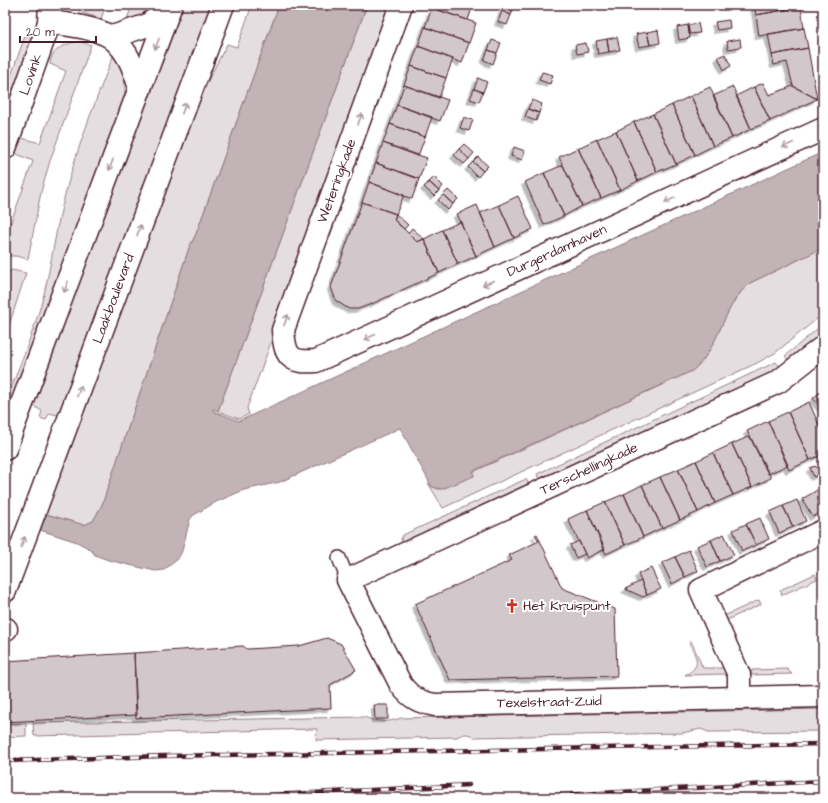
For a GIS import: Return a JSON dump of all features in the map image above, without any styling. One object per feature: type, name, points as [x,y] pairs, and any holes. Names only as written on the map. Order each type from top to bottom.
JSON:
[{"type":"street","name":"Laakboulevard","points":[[5,592],[223,5]]},
{"type":"street","name":"Weteringkade","points":[[289,357],[285,350],[283,330],[402,5]]},
{"type":"street","points":[[140,89],[131,63],[112,37],[148,25],[171,6]]},
{"type":"street","points":[[5,449],[171,6]]},
{"type":"street","name":"Lovink","points":[[5,148],[50,14],[112,37]]},
{"type":"street","name":"Durgerdamhaven","points":[[289,357],[297,361],[316,361],[823,129]]},
{"type":"street","name":"Terschellingkade","points":[[348,580],[778,382],[823,347]]},
{"type":"street","points":[[739,698],[739,675],[700,590],[823,531]]},
{"type":"street","name":"Texelstraat-Zuid","points":[[348,580],[401,685],[413,699],[423,703],[443,704],[823,696]]},
{"type":"lane","points":[[339,558],[348,580]]},
{"type":"shaded area","points":[[72,5],[106,5],[101,19],[83,13]]},
{"type":"shaded area","points":[[132,5],[155,5],[145,14],[126,22]]},
{"type":"shaded area","points":[[178,5],[215,5],[62,416],[49,413],[46,420],[40,418],[42,411],[30,404]]},
{"type":"shaded area","points":[[252,5],[279,5],[196,234],[189,248],[102,505],[93,521],[84,525],[46,514],[188,119],[227,44],[237,47]]},
{"type":"shaded area","points":[[279,5],[367,5],[218,411],[213,409],[213,411],[239,421],[823,152],[823,248],[752,282],[742,291],[727,313],[709,350],[702,361],[692,371],[473,471],[474,476],[442,489],[432,487],[400,428],[280,482],[244,490],[216,502],[194,515],[190,519],[182,551],[178,559],[164,570],[155,571],[108,560],[95,555],[90,549],[77,542],[40,530],[46,514],[84,525],[93,521],[102,505],[189,248],[196,234]]},
{"type":"shaded area","points":[[367,5],[394,5],[247,408],[249,414],[239,419],[218,411]]},
{"type":"shaded area","points":[[25,36],[33,38],[14,89],[7,87]]},
{"type":"shaded area","points":[[80,42],[91,45],[50,161],[41,192],[28,259],[16,256],[5,256],[5,239],[33,161],[17,154],[16,152],[22,138],[40,143],[66,71],[50,64],[53,54],[60,47],[70,43]]},
{"type":"shaded area","points":[[113,56],[118,62],[123,75],[125,95],[123,109],[11,407],[5,404],[30,338],[43,298],[59,217],[71,174]]},
{"type":"shaded area","points":[[5,93],[12,96],[5,115]]},
{"type":"shaded area","points":[[823,248],[823,314],[775,353],[757,363],[443,508],[428,483],[437,489],[442,489],[474,475],[473,472],[692,371],[702,361],[709,350],[727,313],[742,291],[752,282]]},
{"type":"shaded area","points":[[12,270],[26,273],[5,338],[5,275]]},
{"type":"shaded area","points":[[823,324],[823,335],[790,362],[785,356]]},
{"type":"shaded area","points":[[776,362],[782,369],[539,482],[537,474]]},
{"type":"shaded area","points":[[526,479],[530,486],[403,544],[401,539],[403,535]]},
{"type":"shaded area","points":[[815,574],[817,579],[782,595],[780,590]]},
{"type":"shaded area","points":[[759,600],[761,604],[727,620],[724,616]]},
{"type":"shaded area","points":[[691,641],[703,668],[724,668],[726,674],[685,675],[691,672],[696,665],[696,657],[689,643]]},
{"type":"shaded area","points":[[787,669],[792,674],[751,675],[752,670]]},
{"type":"shaded area","points":[[823,709],[823,731],[708,732],[701,729],[682,733],[474,737],[466,734],[457,737],[316,740],[317,729],[34,736],[33,723],[364,717],[378,721],[387,721],[401,718]]},
{"type":"shaded area","points":[[26,723],[26,736],[5,737],[5,724]]},
{"type":"building","points":[[433,5],[473,5],[468,20],[432,8]]},
{"type":"building","points":[[505,5],[515,5],[511,15],[502,11]]},
{"type":"building","points":[[754,5],[800,5],[801,7],[756,15]]},
{"type":"building","points":[[801,7],[804,28],[759,36],[756,15]]},
{"type":"building","points":[[432,8],[476,23],[469,43],[425,27]]},
{"type":"building","points":[[502,11],[511,15],[507,25],[498,22]]},
{"type":"building","points":[[729,20],[730,28],[717,30],[715,22]]},
{"type":"building","points":[[698,23],[700,33],[689,34],[688,25]]},
{"type":"building","points":[[688,25],[690,38],[679,40],[677,27]]},
{"type":"building","points":[[425,27],[469,43],[462,63],[418,46]]},
{"type":"building","points":[[804,28],[808,48],[772,55],[768,34]]},
{"type":"building","points":[[658,30],[660,43],[650,45],[647,32]]},
{"type":"building","points":[[647,32],[650,45],[639,47],[636,34]]},
{"type":"building","points":[[617,37],[620,50],[609,52],[607,39]]},
{"type":"building","points":[[607,39],[609,52],[598,54],[596,41]]},
{"type":"building","points":[[740,39],[741,47],[728,49],[727,41]]},
{"type":"building","points":[[492,40],[501,43],[497,53],[488,50]]},
{"type":"building","points":[[586,43],[588,52],[577,54],[575,45]]},
{"type":"building","points":[[418,46],[453,59],[446,78],[411,66]]},
{"type":"building","points":[[808,48],[817,99],[793,86],[787,62],[774,65],[772,55]]},
{"type":"building","points":[[488,50],[497,53],[493,64],[484,60]]},
{"type":"building","points":[[725,54],[731,66],[724,70],[718,57]]},
{"type":"building","points":[[411,66],[446,78],[439,98],[404,85]]},
{"type":"building","points":[[542,72],[553,75],[550,84],[539,80]]},
{"type":"building","points":[[478,78],[487,82],[483,92],[474,89]]},
{"type":"building","points":[[763,83],[769,95],[793,86],[817,99],[770,121],[754,87]]},
{"type":"building","points":[[404,85],[448,100],[440,121],[397,105]]},
{"type":"building","points":[[710,87],[732,138],[713,146],[691,96]]},
{"type":"building","points":[[733,87],[751,129],[732,138],[713,96]]},
{"type":"building","points":[[754,87],[770,121],[751,129],[736,96]]},
{"type":"building","points":[[474,89],[483,92],[479,102],[470,99]]},
{"type":"building","points":[[691,96],[713,146],[695,155],[672,105]]},
{"type":"building","points":[[532,100],[542,104],[539,113],[528,109]]},
{"type":"building","points":[[397,105],[432,117],[425,137],[390,124]]},
{"type":"building","points":[[672,105],[695,155],[676,164],[653,114]]},
{"type":"building","points":[[528,109],[539,113],[536,121],[525,117]]},
{"type":"building","points":[[653,114],[676,164],[657,172],[634,122]]},
{"type":"building","points":[[464,117],[473,120],[469,131],[460,128]]},
{"type":"building","points":[[634,122],[657,172],[638,181],[616,131]]},
{"type":"building","points":[[390,124],[425,137],[418,156],[383,143]]},
{"type":"building","points":[[616,131],[638,181],[620,190],[597,139]]},
{"type":"building","points":[[597,139],[620,190],[601,198],[578,148]]},
{"type":"building","points":[[383,143],[427,158],[419,179],[376,163]]},
{"type":"building","points":[[464,144],[474,153],[469,159],[459,149]]},
{"type":"building","points":[[514,147],[525,151],[522,160],[511,156]]},
{"type":"building","points":[[578,148],[601,198],[582,206],[559,157]]},
{"type":"building","points":[[459,149],[469,159],[464,164],[454,155]]},
{"type":"building","points":[[478,157],[488,166],[483,171],[473,162]]},
{"type":"building","points":[[473,162],[483,171],[478,177],[468,167]]},
{"type":"building","points":[[376,163],[419,179],[412,199],[369,182]]},
{"type":"building","points":[[563,165],[582,206],[564,216],[544,173]]},
{"type":"building","points":[[544,173],[564,216],[544,225],[525,182]]},
{"type":"building","points":[[434,177],[443,186],[439,191],[429,182]]},
{"type":"building","points":[[369,182],[404,195],[396,214],[362,202]]},
{"type":"building","points":[[429,182],[439,191],[434,196],[424,187]]},
{"type":"building","points":[[448,190],[458,199],[453,204],[443,195]]},
{"type":"building","points":[[443,195],[453,204],[448,210],[438,200]]},
{"type":"building","points":[[518,196],[533,229],[514,238],[499,205]]},
{"type":"building","points":[[362,202],[396,214],[394,220],[417,242],[424,239],[439,273],[374,303],[358,309],[349,309],[336,301],[331,287]]},
{"type":"building","points":[[477,205],[495,247],[476,256],[457,214]]},
{"type":"building","points":[[499,205],[514,238],[495,247],[480,213]]},
{"type":"building","points":[[396,214],[408,225],[404,229],[394,220]]},
{"type":"building","points":[[457,214],[476,256],[458,264],[442,230],[460,222]]},
{"type":"building","points":[[412,228],[424,239],[417,242],[408,233]]},
{"type":"building","points":[[442,230],[458,264],[439,273],[424,239]]},
{"type":"building","points":[[823,390],[823,411],[813,398]]},
{"type":"building","points":[[809,402],[823,434],[823,454],[810,460],[788,412]]},
{"type":"building","points":[[788,412],[810,460],[789,470],[768,421]]},
{"type":"building","points":[[768,421],[788,465],[768,474],[747,431]]},
{"type":"building","points":[[750,436],[771,478],[752,487],[732,444]]},
{"type":"building","points":[[732,444],[752,487],[733,495],[713,453]]},
{"type":"building","points":[[713,453],[733,495],[715,503],[696,461]]},
{"type":"building","points":[[696,461],[715,503],[698,512],[678,469]]},
{"type":"building","points":[[815,466],[822,473],[814,477],[810,468]]},
{"type":"building","points":[[678,469],[698,512],[680,520],[660,477]]},
{"type":"building","points":[[660,477],[680,520],[662,528],[642,485]]},
{"type":"building","points":[[642,485],[662,528],[643,537],[624,494]]},
{"type":"building","points":[[819,489],[823,495],[823,511],[813,517],[802,499]]},
{"type":"building","points":[[624,494],[643,537],[625,545],[605,502]]},
{"type":"building","points":[[797,500],[806,521],[793,527],[783,506]]},
{"type":"building","points":[[605,502],[625,545],[606,554],[587,510]]},
{"type":"building","points":[[783,506],[793,527],[779,533],[770,512]]},
{"type":"building","points":[[587,510],[605,549],[587,558],[568,519]]},
{"type":"building","points":[[760,518],[769,539],[756,545],[746,524]]},
{"type":"building","points":[[746,524],[756,545],[742,551],[733,530]]},
{"type":"building","name":"Het Kruispunt","points":[[537,534],[562,588],[615,609],[617,676],[450,680],[415,604],[512,560],[509,555],[539,541],[535,535]]},
{"type":"building","points":[[724,534],[734,555],[720,561],[711,540]]},
{"type":"building","points":[[711,540],[720,561],[707,567],[697,546]]},
{"type":"building","points":[[579,541],[585,554],[576,558],[570,545]]},
{"type":"building","points":[[689,550],[698,571],[685,577],[675,557]]},
{"type":"building","points":[[675,557],[685,577],[672,584],[662,563]]},
{"type":"building","points":[[651,568],[661,589],[647,595],[638,574]]},
{"type":"building","points":[[641,581],[647,595],[643,597],[625,589]]},
{"type":"building","points":[[327,638],[341,644],[356,670],[330,685],[331,708],[136,718],[134,653],[243,646],[247,649],[299,646]]},
{"type":"building","points":[[134,653],[137,715],[5,722],[5,661]]},
{"type":"building","points":[[374,705],[388,705],[388,719],[375,719]]},
{"type":"railway","points":[[5,761],[164,756],[823,744]]},
{"type":"railway","points":[[507,798],[823,781]]},
{"type":"railway","points":[[217,798],[469,785]]},
{"type":"place","name":"Het Kruispunt","points":[[512,606]]}]
